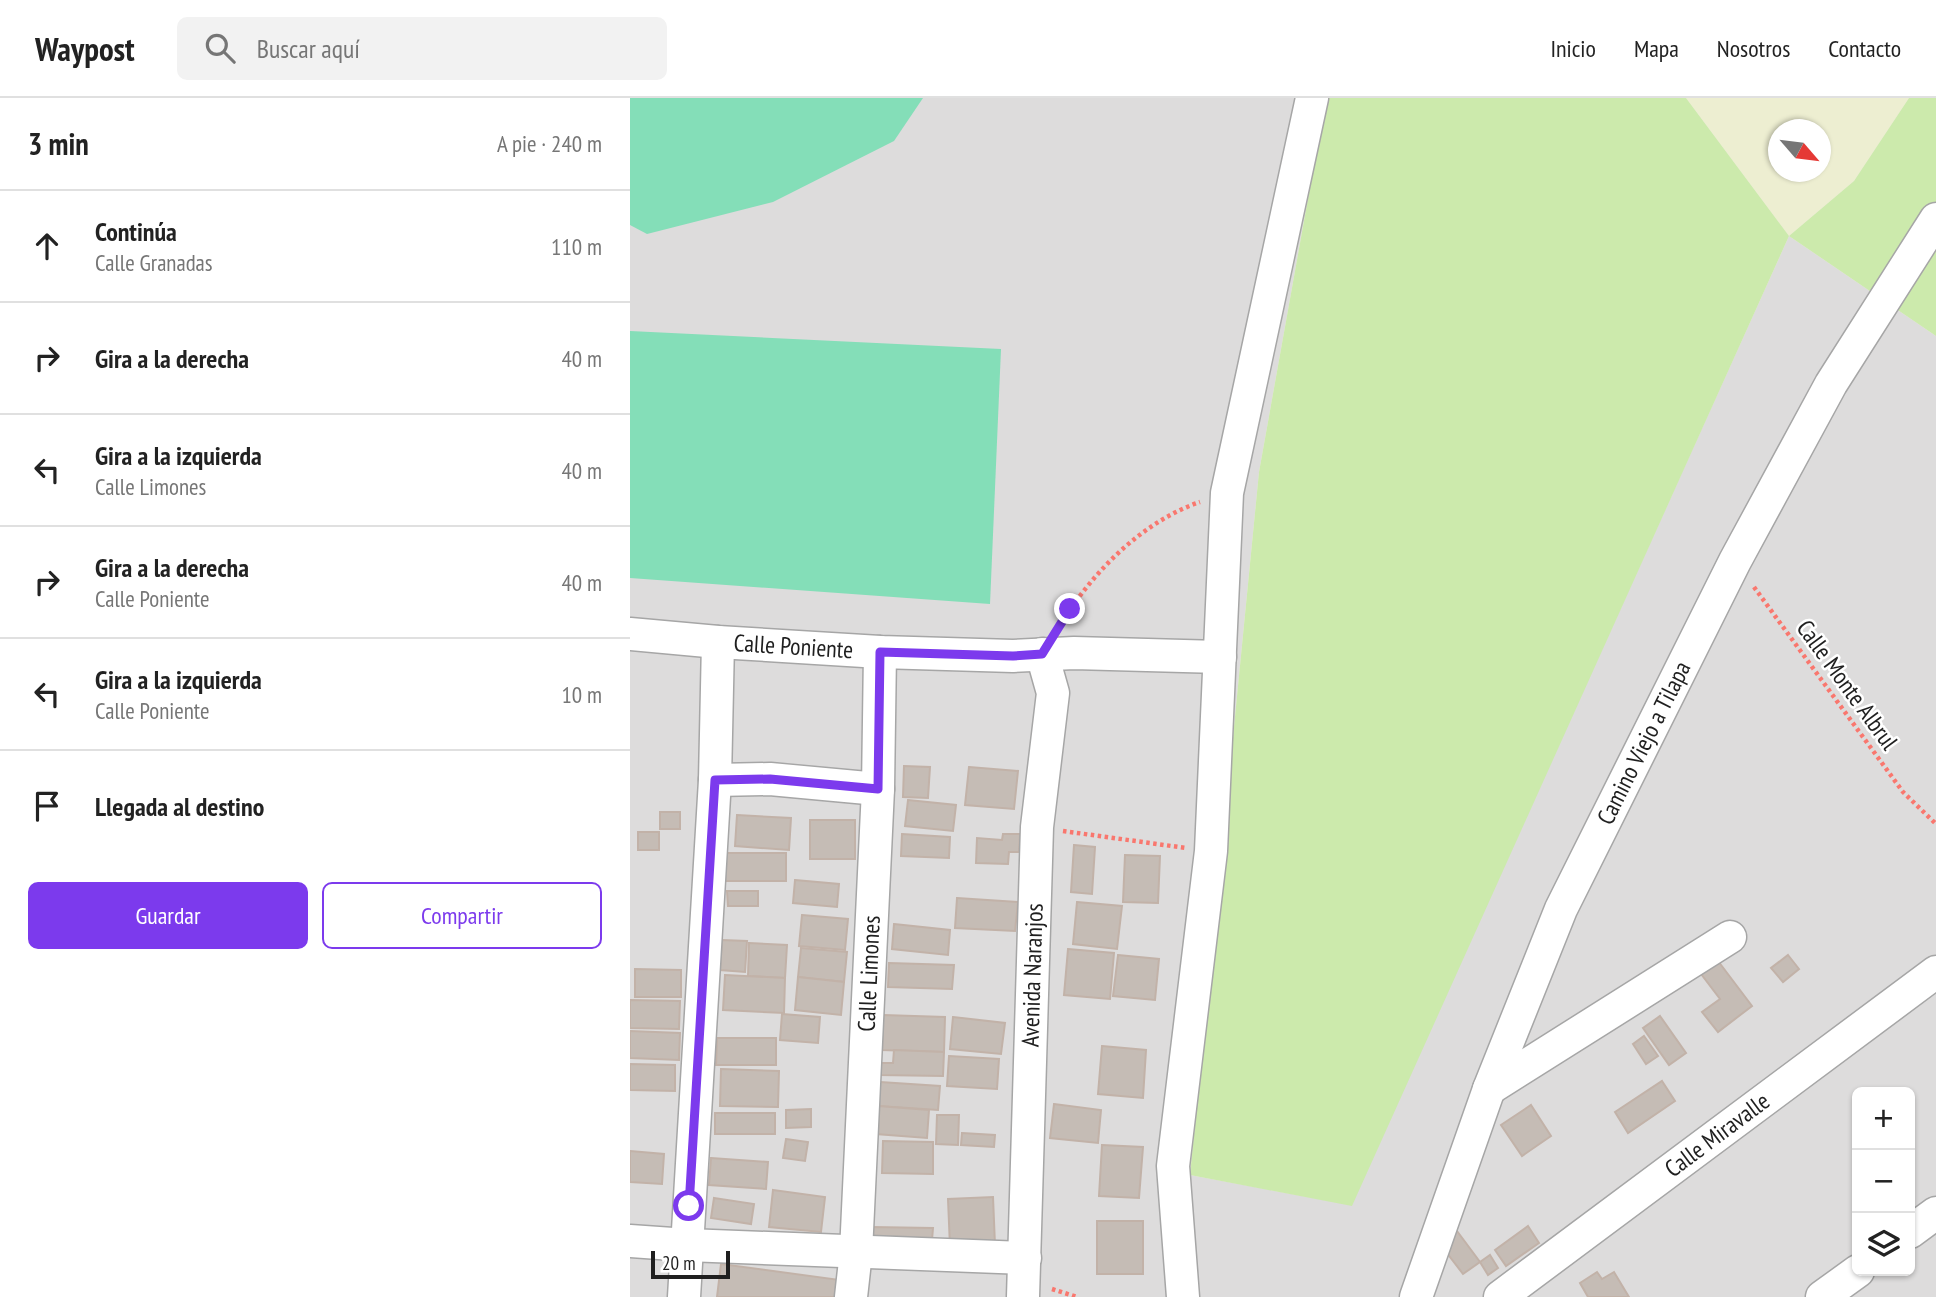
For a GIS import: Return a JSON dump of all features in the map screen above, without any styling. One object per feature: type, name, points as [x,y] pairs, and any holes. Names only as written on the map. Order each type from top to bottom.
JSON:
[{"type":"street","points":[[1182,1297],[1173,1166],[1211,851],[1227,492],[1312,98]]},
{"type":"street","name":"Camino Viejo a Tilapa","points":[[1416,1297],[1489,1089],[1561,909],[1735,561],[1831,384],[1936,219]]},
{"type":"street","name":"Calle Poniente","points":[[630,634],[880,652],[1220,657]]},
{"type":"street","points":[[684,1297],[715,780],[718,642]]},
{"type":"street","name":"Calle Limones","points":[[852,1297],[878,789],[880,652]]},
{"type":"street","name":"Avenida Naranjos","points":[[1023,1297],[1037,827],[1053,693],[1042,654]]},
{"type":"street","points":[[715,780],[770,779],[878,789]]},
{"type":"street","points":[[1489,1089],[1730,937]]},
{"type":"street","name":"Calle Miravalle","points":[[1500,1297],[1936,972]]},
{"type":"street","points":[[1915,1228],[1936,1213]]},
{"type":"street","points":[[630,1241],[1026,1258]]},
{"type":"street","points":[[1822,1297],[1852,1275]]},
{"type":"path","points":[[1042,654],[1070,609],[1119,551],[1177,510],[1227,492]]},
{"type":"path","name":"Calle Monte Albrul","points":[[1735,561],[1903,792],[1936,824]]},
{"type":"path","points":[[1037,827],[1211,851]]},
{"type":"shaded area","points":[[630,98],[1326,98],[1259,472],[1190,1175],[1351,1205],[1789,236],[1936,336],[1936,1297],[630,1297]]},
{"type":"green space","points":[[630,98],[923,98],[894,141],[773,202],[647,234],[630,225]]},
{"type":"green space","points":[[1326,98],[1686,98],[1789,236],[1352,1206],[1190,1175],[1259,472]]},
{"type":"green space","points":[[1686,98],[1909,98],[1854,181],[1789,236]]},
{"type":"green space","points":[[1909,98],[1936,98],[1936,336],[1789,236],[1854,181]]},
{"type":"green space","points":[[630,331],[1001,349],[990,604],[630,578]]},
{"type":"building","points":[[904,766],[930,767],[928,798],[903,797]]},
{"type":"building","points":[[969,767],[1018,771],[1014,809],[965,805]]},
{"type":"building","points":[[908,800],[956,805],[953,831],[905,826]]},
{"type":"building","points":[[660,812],[680,812],[680,829],[660,829]]},
{"type":"building","points":[[737,815],[791,818],[789,850],[735,846]]},
{"type":"building","points":[[810,820],[855,820],[855,859],[810,859]]},
{"type":"building","points":[[638,832],[659,832],[659,850],[638,850]]},
{"type":"building","points":[[902,834],[950,837],[949,858],[901,856]]},
{"type":"building","points":[[1003,834],[1020,834],[1019,852],[1009,852],[1008,864],[976,863],[977,838],[1002,840]]},
{"type":"building","points":[[1074,845],[1095,847],[1092,894],[1071,892]]},
{"type":"building","points":[[724,853],[786,853],[786,881],[724,881]]},
{"type":"building","points":[[1125,855],[1160,856],[1158,903],[1123,902]]},
{"type":"building","points":[[795,880],[839,884],[837,907],[793,903]]},
{"type":"building","points":[[727,891],[758,891],[758,906],[728,906]]},
{"type":"building","points":[[957,898],[1018,902],[1015,931],[955,928]]},
{"type":"building","points":[[1077,902],[1122,906],[1117,949],[1073,944]]},
{"type":"building","points":[[802,915],[848,919],[845,950],[799,946]]},
{"type":"building","points":[[894,924],[950,930],[948,955],[892,949]]},
{"type":"building","points":[[722,940],[747,941],[745,972],[720,970]]},
{"type":"building","points":[[749,943],[787,945],[785,978],[748,976]]},
{"type":"building","points":[[801,948],[847,952],[844,982],[798,977]]},
{"type":"building","points":[[1068,949],[1114,953],[1110,999],[1064,995]]},
{"type":"building","points":[[1712,953],[1752,1006],[1718,1032],[1702,1012],[1720,999],[1695,966]]},
{"type":"building","points":[[1118,955],[1159,959],[1155,1000],[1113,996]]},
{"type":"building","points":[[1788,955],[1799,969],[1783,982],[1771,968]]},
{"type":"building","points":[[889,963],[954,965],[952,989],[888,987]]},
{"type":"building","points":[[635,969],[681,970],[681,997],[635,997]]},
{"type":"building","points":[[725,975],[785,978],[784,1013],[723,1010]]},
{"type":"building","points":[[798,977],[844,982],[841,1015],[795,1010]]},
{"type":"building","points":[[630,1000],[680,1001],[679,1029],[630,1028]]},
{"type":"building","points":[[782,1014],[820,1017],[818,1043],[780,1040]]},
{"type":"building","points":[[883,1015],[945,1017],[944,1052],[882,1050]]},
{"type":"building","points":[[1660,1016],[1686,1053],[1669,1065],[1643,1028]]},
{"type":"building","points":[[953,1017],[1005,1023],[1001,1054],[950,1049]]},
{"type":"building","points":[[630,1031],[680,1033],[679,1060],[630,1058]]},
{"type":"building","points":[[1644,1036],[1658,1056],[1646,1064],[1633,1044]]},
{"type":"building","points":[[717,1038],[776,1038],[776,1065],[716,1065]]},
{"type":"building","points":[[1102,1046],[1146,1050],[1143,1098],[1098,1094]]},
{"type":"building","points":[[894,1050],[944,1052],[943,1076],[879,1075],[879,1063],[893,1063]]},
{"type":"building","points":[[949,1056],[999,1059],[997,1089],[947,1086]]},
{"type":"building","points":[[630,1064],[675,1065],[675,1091],[630,1090]]},
{"type":"building","points":[[721,1069],[779,1071],[778,1107],[720,1106]]},
{"type":"building","points":[[1662,1081],[1675,1101],[1628,1133],[1615,1112]]},
{"type":"building","points":[[880,1082],[940,1086],[938,1110],[878,1106]]},
{"type":"building","points":[[1054,1104],[1101,1110],[1098,1143],[1050,1138]]},
{"type":"building","points":[[1531,1105],[1551,1136],[1522,1156],[1501,1125]]},
{"type":"building","points":[[878,1106],[929,1110],[927,1138],[876,1134]]},
{"type":"building","points":[[811,1109],[811,1127],[786,1128],[786,1110]]},
{"type":"building","points":[[715,1113],[775,1113],[775,1134],[715,1134]]},
{"type":"building","points":[[937,1115],[959,1115],[958,1145],[936,1144]]},
{"type":"building","points":[[962,1133],[995,1135],[994,1147],[961,1145]]},
{"type":"building","points":[[786,1139],[808,1142],[805,1161],[783,1158]]},
{"type":"building","points":[[883,1141],[933,1142],[933,1174],[882,1173]]},
{"type":"building","points":[[1102,1145],[1143,1147],[1139,1198],[1099,1196]]},
{"type":"building","points":[[630,1151],[664,1154],[662,1184],[630,1182]]},
{"type":"building","points":[[711,1158],[768,1162],[766,1189],[709,1185]]},
{"type":"building","points":[[773,1190],[825,1197],[821,1232],[769,1227]]},
{"type":"building","points":[[993,1197],[995,1245],[950,1247],[948,1199]]},
{"type":"building","points":[[714,1198],[754,1204],[751,1224],[711,1218]]},
{"type":"building","points":[[1097,1221],[1143,1221],[1143,1274],[1097,1274]]},
{"type":"building","points":[[1528,1226],[1539,1243],[1506,1266],[1495,1250]]},
{"type":"building","points":[[871,1227],[933,1228],[932,1240],[871,1239]]},
{"type":"building","points":[[1457,1231],[1480,1262],[1463,1274],[1440,1244]]},
{"type":"building","points":[[1490,1255],[1498,1268],[1488,1275],[1480,1262]]},
{"type":"building","points":[[721,1264],[840,1280],[838,1297],[717,1297]]},
{"type":"building","points":[[1597,1272],[1602,1279],[1614,1272],[1629,1297],[1588,1297],[1580,1283]]},
{"type":"route","points":[[689,1206],[715,780],[770,779],[878,789],[880,652],[1013,656],[1042,654],[1070,609]]}]
